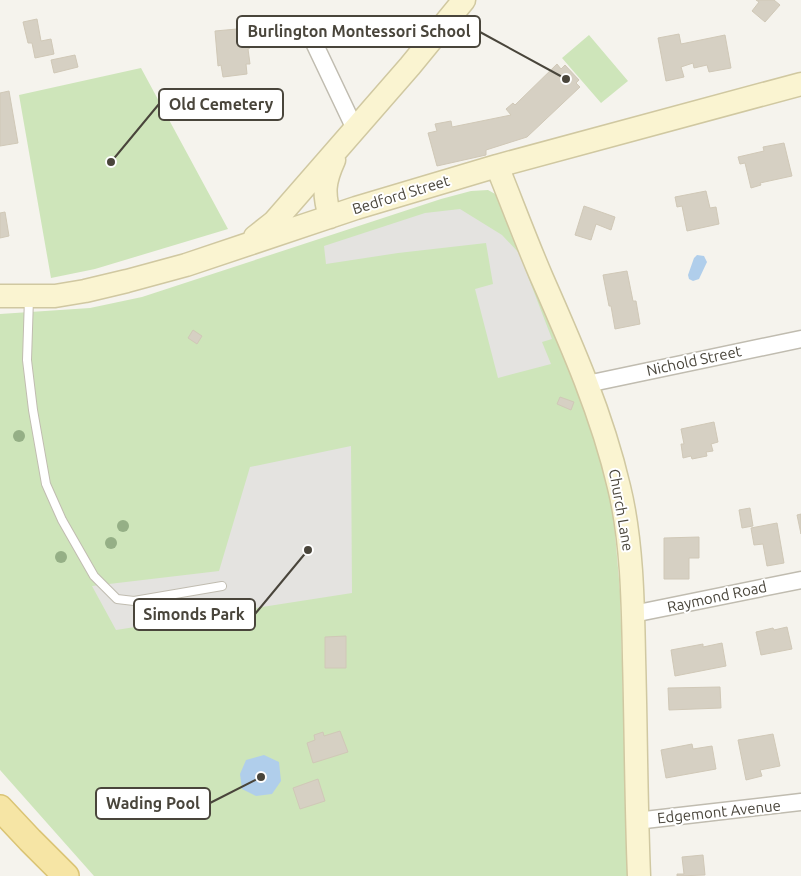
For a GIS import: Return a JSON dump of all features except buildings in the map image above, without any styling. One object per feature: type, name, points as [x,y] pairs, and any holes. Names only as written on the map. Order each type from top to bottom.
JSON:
[{"type":"main road","points":[[0,808],[66,876]]},
{"type":"street","points":[[244,245],[274,222],[464,0]]},
{"type":"street","points":[[307,28],[348,137],[326,177],[325,185],[330,217]]},
{"type":"street","name":"Bedford Street","points":[[0,296],[55,296],[85,292],[186,264],[330,217],[497,166],[801,84]]},
{"type":"street","name":"Church Lane","points":[[497,166],[587,384],[607,442],[620,488],[629,550],[633,614],[636,821],[639,876]]},
{"type":"street","name":"Nichold Street","points":[[587,384],[801,339]]},
{"type":"street","name":"Raymond Road","points":[[633,614],[801,580]]},
{"type":"street","name":"Edgemont Avenue","points":[[636,821],[801,802]]},
{"type":"lane","points":[[29,296],[27,360],[33,410],[46,484],[62,520],[94,576],[117,599],[134,601],[222,586]]},
{"type":"green space","points":[[589,35],[628,81],[601,103],[562,58]]},
{"type":"green space","points":[[141,68],[228,229],[95,269],[51,278],[19,95]]},
{"type":"green space","points":[[488,190],[497,195],[515,229],[592,427],[613,510],[620,591],[628,876],[94,876],[0,770],[0,314],[90,308],[142,297],[441,199],[471,191]]},
{"type":"shaded area","points":[[460,209],[502,235],[519,253],[552,339],[542,342],[551,364],[498,378],[475,289],[493,284],[486,243],[398,253],[326,264],[324,246],[425,213]]},
{"type":"shaded area","points":[[351,446],[352,593],[116,630],[92,586],[219,571],[250,467]]},
{"type":"water","points":[[697,255],[704,256],[707,262],[699,279],[693,281],[689,279],[688,275],[694,258]]},
{"type":"water","points":[[264,755],[279,762],[281,781],[272,794],[256,796],[242,789],[240,774],[246,760]]},
{"type":"place","name":"Burlington Montessori School","points":[[566,79]]},
{"type":"place","name":"Old Cemetery","points":[[111,162]]},
{"type":"place","name":"Simonds Park","points":[[308,550]]},
{"type":"place","name":"Wading Pool","points":[[261,777]]}]
